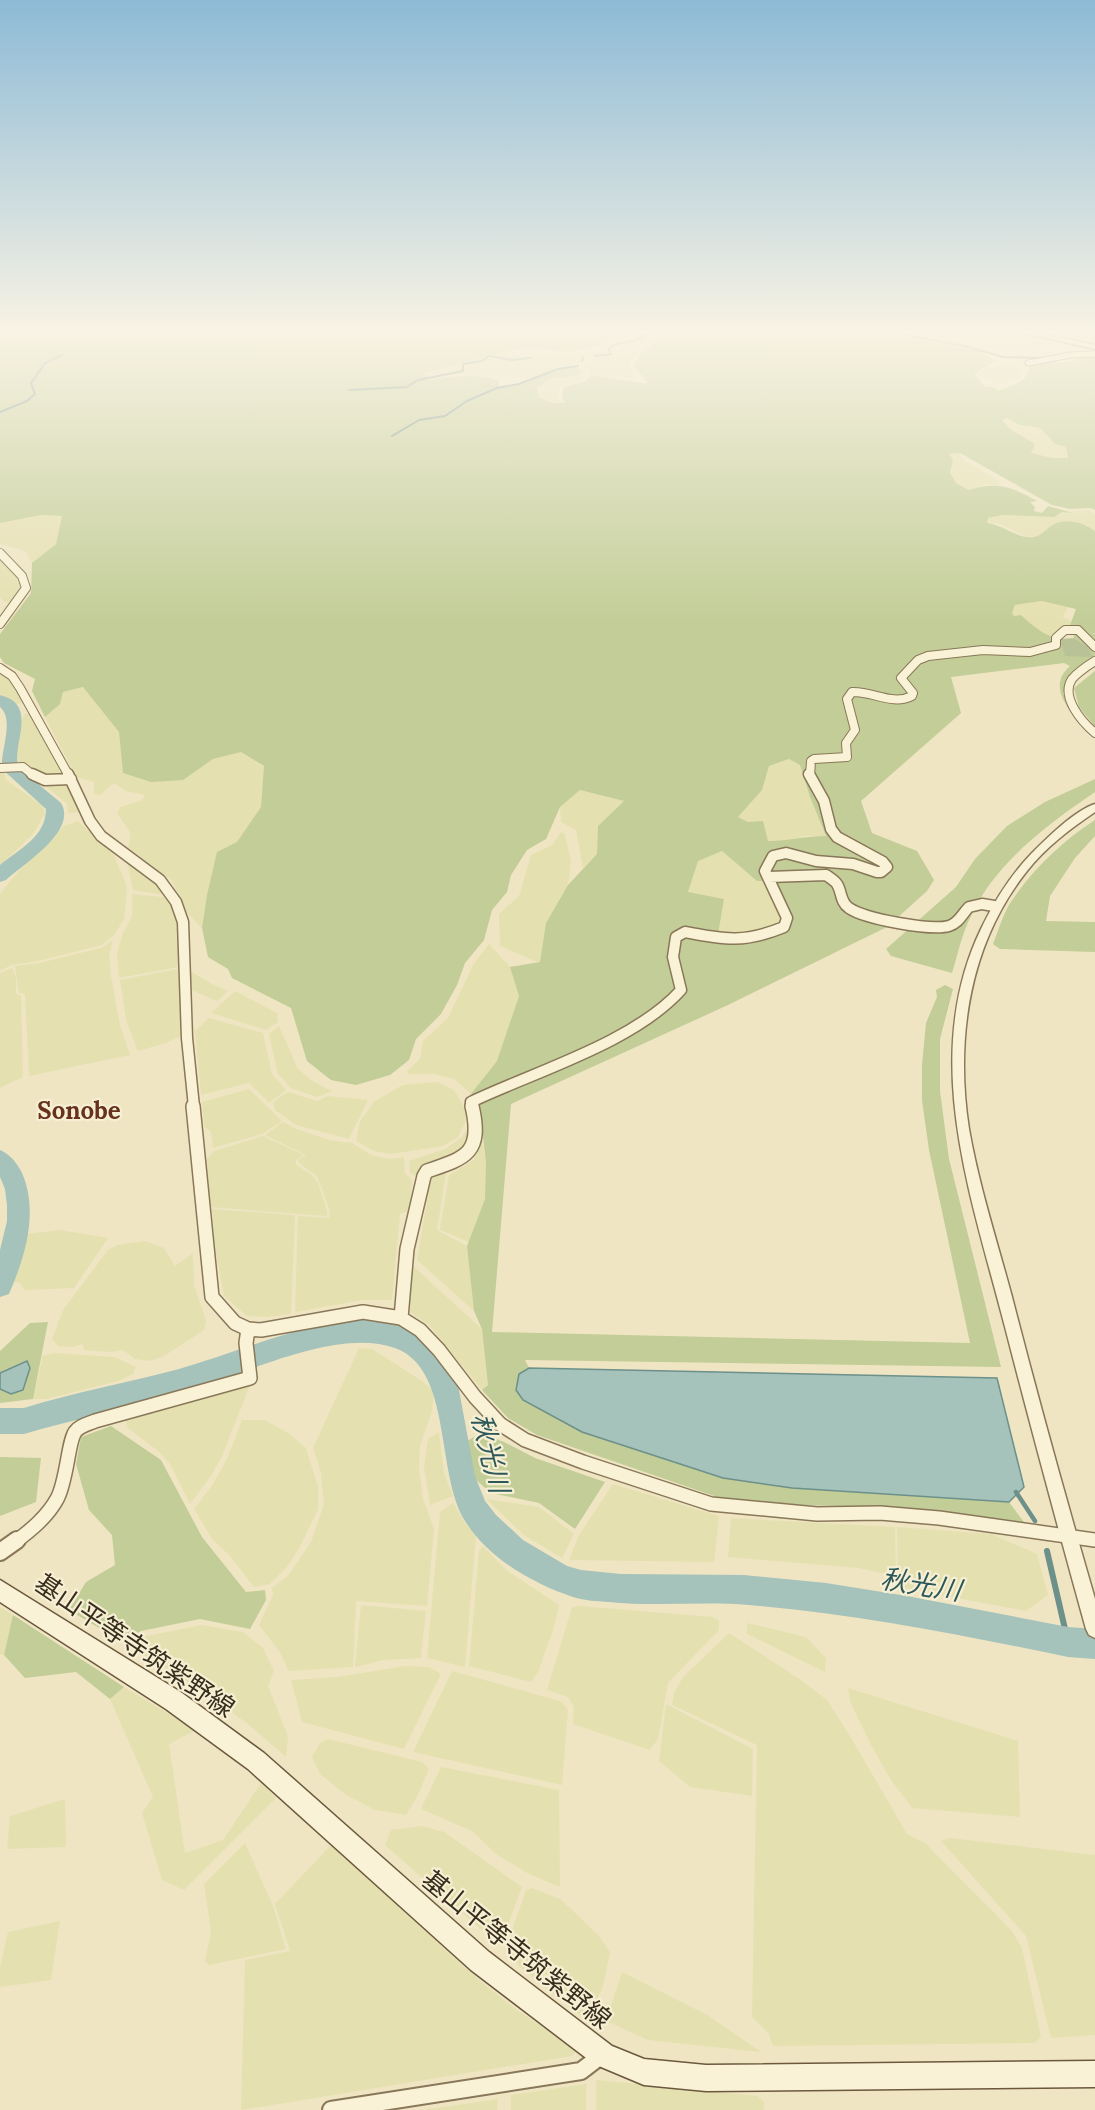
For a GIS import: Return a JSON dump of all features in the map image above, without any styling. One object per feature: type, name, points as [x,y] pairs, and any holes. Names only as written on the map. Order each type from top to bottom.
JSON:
[{"type":"main road","name":"基山平等寺筑紫野線","points":[[0,1590],[174,1701],[256,1761],[480,1961],[603,2055],[644,2072],[706,2078],[1095,2074]]},
{"type":"street","points":[[0,553],[22,576],[26,588],[0,624]]},
{"type":"street","points":[[401,1318],[407,1249],[424,1176],[427,1171],[460,1160],[471,1150],[476,1123],[471,1102],[616,1036],[667,1007],[681,990],[680,976],[672,957],[676,937],[685,932],[726,940],[759,937],[784,927],[787,918],[765,871],[766,864],[772,856],[787,852],[816,861],[851,863],[876,872],[881,872],[887,867],[883,862],[837,837],[831,829],[824,801],[809,774],[811,761],[814,759],[847,757],[846,743],[855,729],[847,699],[852,692],[864,691],[901,701],[912,696],[913,693],[901,678],[922,657],[983,650],[1038,650],[1056,645],[1056,638],[1065,630],[1078,630],[1095,647]]},
{"type":"street","points":[[1095,661],[1077,674],[1070,682],[1068,690],[1070,701],[1079,716],[1095,733]]},
{"type":"street","points":[[0,668],[12,676],[20,688],[71,779],[90,821],[101,836],[160,880],[176,902],[183,922],[187,1038],[212,1297],[235,1323],[248,1329],[261,1330],[363,1312],[401,1318],[420,1330],[439,1350],[475,1397],[500,1424],[525,1440],[711,1504],[817,1514],[880,1513],[939,1518],[1095,1540]]},
{"type":"street","points":[[0,768],[23,767],[32,777],[40,780],[71,779]]},
{"type":"street","points":[[1095,807],[1049,840],[1020,871],[994,906],[974,954],[960,1015],[957,1050],[961,1118],[968,1153],[1024,1371],[1095,1629]]},
{"type":"street","points":[[769,877],[826,875],[837,884],[840,898],[849,909],[862,915],[924,925],[948,926],[956,922],[966,907],[973,904],[994,906]]},
{"type":"street","points":[[0,1552],[23,1536],[52,1507],[62,1491],[74,1434],[79,1428],[95,1421],[250,1378],[246,1343],[248,1329]]},
{"type":"street","points":[[336,2110],[581,2071],[603,2055]]},
{"type":"shaded area","points":[[1009,427],[1040,428],[1055,444],[1066,447],[1068,458],[1052,458],[1031,453],[1035,444]]},
{"type":"shaded area","points":[[960,453],[963,460],[1000,481],[998,485],[988,484],[969,490],[957,484],[950,473],[953,460],[949,454]]},
{"type":"shaded area","points":[[1089,510],[1095,514],[1095,531],[1087,525],[1052,525],[1042,535],[1026,537],[1000,524],[986,523],[988,518],[1003,515],[1054,517],[1062,512]]},
{"type":"shaded area","points":[[41,515],[62,516],[56,544],[32,563],[25,551],[0,544],[0,523]]},
{"type":"shaded area","points":[[0,557],[11,566],[21,582],[14,601],[5,602],[0,598]]},
{"type":"shaded area","points":[[1042,601],[1068,607],[1063,617],[1071,621],[1069,628],[1054,639],[1038,632],[1021,616],[1014,616],[1012,613],[1015,605]]},
{"type":"shaded area","points":[[0,673],[11,681],[23,703],[16,704],[0,694]]},
{"type":"shaded area","points":[[83,687],[119,732],[123,773],[183,780],[213,759],[241,752],[264,767],[261,807],[237,842],[207,895],[202,928],[186,912],[172,881],[128,847],[131,834],[117,813],[121,807],[142,800],[145,795],[126,791],[114,783],[100,795],[94,794],[94,782],[76,777],[45,717],[60,704],[63,692]]},
{"type":"shaded area","points":[[29,713],[63,775],[38,776],[28,764],[16,761],[15,747],[24,714]]},
{"type":"shaded area","points":[[789,759],[800,765],[826,836],[805,836],[790,841],[768,842],[748,822],[738,817],[762,790],[769,766]]},
{"type":"shaded area","points":[[0,770],[4,770],[6,780],[43,806],[45,814],[33,834],[0,866]]},
{"type":"shaded area","points":[[67,783],[81,812],[68,813],[67,804],[43,784]]},
{"type":"shaded area","points":[[580,790],[624,801],[598,826],[597,854],[583,868],[576,830],[561,822],[560,807]]},
{"type":"shaded area","points":[[78,821],[114,855],[127,887],[124,919],[115,934],[102,945],[38,961],[11,965],[0,971],[0,894],[15,875],[64,826]]},
{"type":"shaded area","points":[[561,832],[565,835],[571,861],[568,885],[546,923],[540,963],[500,946],[499,914],[519,896],[531,855],[552,845]]},
{"type":"shaded area","points":[[722,851],[757,881],[774,881],[793,919],[788,928],[761,938],[718,934],[688,892],[698,861]]},
{"type":"shaded area","points":[[127,861],[157,880],[165,895],[133,890]]},
{"type":"shaded area","points":[[132,894],[163,897],[172,905],[178,920],[178,967],[119,978],[117,954],[122,935],[132,916]]},
{"type":"shaded area","points":[[113,940],[109,956],[111,976],[120,1025],[130,1055],[29,1076],[25,994],[19,993],[15,966],[39,963],[101,948]]},
{"type":"shaded area","points":[[489,944],[510,967],[519,996],[497,1062],[471,1094],[454,1079],[435,1074],[409,1074],[407,1071],[420,1059],[423,1041],[448,1018],[473,965]]},
{"type":"shaded area","points":[[12,968],[16,977],[16,994],[21,996],[23,1077],[0,1088],[0,973]]},
{"type":"shaded area","points":[[178,969],[183,1035],[166,1043],[138,1051],[126,1020],[120,980]]},
{"type":"shaded area","points":[[190,971],[228,991],[217,1001],[191,990]]},
{"type":"shaded area","points":[[235,991],[277,1013],[278,1022],[266,1030],[211,1013]]},
{"type":"shaded area","points":[[209,1018],[263,1033],[272,1074],[286,1090],[269,1103],[249,1083],[201,1095],[195,1031]]},
{"type":"shaded area","points":[[279,1026],[298,1069],[314,1082],[332,1091],[317,1097],[291,1088],[278,1074],[269,1034]]},
{"type":"shaded area","points":[[438,1082],[454,1090],[466,1110],[465,1123],[458,1137],[443,1146],[391,1154],[374,1151],[356,1141],[360,1121],[375,1101],[403,1085]]},
{"type":"shaded area","points":[[249,1089],[282,1121],[262,1134],[213,1148],[211,1132],[204,1126],[202,1102]]},
{"type":"shaded area","points":[[288,1092],[317,1101],[328,1096],[368,1100],[349,1139],[296,1125],[275,1110],[273,1102]]},
{"type":"shaded area","points":[[283,1122],[329,1140],[352,1143],[371,1155],[388,1159],[404,1157],[405,1173],[412,1180],[410,1210],[400,1214],[392,1300],[363,1300],[295,1312],[298,1216],[329,1218],[330,1211],[317,1176],[298,1160],[306,1155],[265,1135]]},
{"type":"shaded area","points":[[470,1125],[468,1148],[460,1156],[421,1168],[418,1177],[410,1173],[409,1161],[445,1149],[461,1138]]},
{"type":"shaded area","points":[[263,1136],[304,1155],[296,1160],[296,1165],[311,1174],[318,1183],[327,1216],[210,1207],[207,1159],[214,1151]]},
{"type":"shaded area","points":[[482,1138],[486,1162],[485,1199],[469,1242],[440,1230],[449,1175],[474,1160]]},
{"type":"shaded area","points":[[446,1172],[437,1230],[467,1246],[474,1311],[417,1260],[431,1177]]},
{"type":"shaded area","points":[[212,1209],[295,1215],[291,1314],[268,1317],[247,1316],[224,1296],[215,1248]]},
{"type":"shaded area","points":[[60,1230],[108,1238],[74,1288],[24,1290],[20,1283],[9,1280],[26,1234]]},
{"type":"shaded area","points":[[145,1241],[164,1248],[175,1266],[193,1253],[194,1285],[206,1320],[204,1330],[164,1356],[150,1361],[135,1359],[123,1350],[111,1352],[85,1350],[82,1344],[73,1347],[58,1346],[52,1339],[63,1310],[108,1250],[118,1245]]},
{"type":"shaded area","points":[[413,1266],[482,1329],[488,1385],[482,1390],[429,1325],[410,1312]]},
{"type":"shaded area","points":[[359,1348],[372,1349],[434,1391],[432,1411],[420,1446],[419,1468],[423,1499],[434,1529],[427,1606],[356,1601],[353,1667],[289,1671],[279,1651],[259,1625],[273,1595],[272,1588],[288,1576],[311,1542],[324,1504],[321,1473],[313,1448]]},
{"type":"shaded area","points":[[54,1353],[114,1357],[136,1367],[133,1374],[118,1381],[47,1399],[33,1399],[43,1356]]},
{"type":"shaded area","points":[[251,1383],[222,1456],[211,1476],[190,1504],[170,1464],[158,1451],[128,1428],[125,1418]]},
{"type":"shaded area","points":[[242,1420],[265,1420],[288,1433],[306,1448],[318,1487],[318,1509],[300,1547],[287,1567],[270,1584],[254,1587],[230,1556],[212,1539],[194,1509],[213,1484],[227,1459]]},
{"type":"shaded area","points":[[439,1432],[444,1473],[453,1496],[430,1505],[424,1468],[428,1439]]},
{"type":"shaded area","points":[[613,1484],[719,1516],[714,1562],[569,1560],[579,1535]]},
{"type":"shaded area","points":[[486,1499],[539,1507],[574,1534],[562,1558],[525,1536]]},
{"type":"shaded area","points":[[453,1503],[465,1523],[476,1535],[465,1667],[427,1658],[440,1512]]},
{"type":"shaded area","points":[[731,1518],[895,1527],[896,1576],[858,1568],[728,1557]]},
{"type":"shaded area","points":[[897,1527],[991,1534],[1037,1554],[1048,1595],[1026,1611],[898,1587]]},
{"type":"shaded area","points":[[483,1546],[506,1570],[559,1605],[538,1672],[531,1682],[469,1666],[479,1551]]},
{"type":"shaded area","points":[[361,1605],[426,1611],[421,1658],[384,1660],[355,1667]]},
{"type":"shaded area","points":[[0,1607],[13,1615],[4,1655],[0,1654]]},
{"type":"shaded area","points":[[572,1607],[713,1617],[719,1621],[719,1630],[668,1683],[658,1739],[650,1750],[573,1724],[574,1707],[568,1697],[547,1690]]},
{"type":"shaded area","points":[[747,1623],[806,1637],[826,1658],[825,1672],[747,1634]]},
{"type":"shaded area","points":[[202,1625],[243,1632],[263,1648],[274,1671],[268,1686],[288,1736],[286,1757],[248,1724],[192,1684],[131,1650],[142,1637]]},
{"type":"shaded area","points":[[729,1633],[801,1680],[827,1700],[907,1834],[925,1843],[1012,1931],[1022,1948],[1041,2037],[1035,2043],[773,2046],[769,2034],[752,2017],[757,1745],[672,1705],[674,1693],[683,1677]]},
{"type":"shaded area","points":[[406,1666],[429,1667],[441,1674],[404,1749],[302,1722],[291,1680],[337,1677]]},
{"type":"shaded area","points":[[452,1671],[560,1701],[568,1709],[562,1785],[413,1752]]},
{"type":"shaded area","points":[[124,1687],[196,1730],[169,1744],[185,1853],[223,1840],[261,1783],[276,1798],[184,1890],[162,1880],[142,1813],[153,1797],[110,1699]]},
{"type":"shaded area","points":[[848,1688],[1018,1741],[1020,1817],[912,1808],[891,1780],[871,1745],[851,1704]]},
{"type":"shaded area","points":[[666,1704],[753,1749],[752,1796],[690,1787],[659,1761]]},
{"type":"shaded area","points":[[328,1739],[422,1762],[429,1769],[406,1815],[375,1810],[346,1795],[320,1774],[312,1757],[320,1743]]},
{"type":"shaded area","points":[[441,1767],[559,1790],[560,1887],[529,1874],[496,1854],[472,1831],[421,1809]]},
{"type":"shaded area","points":[[65,1799],[66,1847],[7,1849],[10,1816]]},
{"type":"shaded area","points":[[422,1826],[444,1832],[522,1887],[500,1946],[385,1845],[391,1830]]},
{"type":"shaded area","points":[[950,1838],[1095,1855],[1095,2035],[1051,2038],[1026,1936],[941,1841]]},
{"type":"shaded area","points":[[245,1843],[273,1906],[286,1949],[209,1965],[205,1961],[211,1931],[204,1884]]},
{"type":"shaded area","points":[[331,1845],[478,1979],[517,2010],[570,2045],[576,2052],[572,2056],[241,2110],[245,1960],[290,1951],[275,1904]]},
{"type":"shaded area","points":[[532,1888],[560,1899],[598,1935],[610,1952],[603,1987],[587,2021],[520,1967],[505,1950],[526,1890]]},
{"type":"shaded area","points":[[60,1921],[51,1980],[0,1987],[0,1968],[8,1932]]},
{"type":"shaded area","points":[[622,1972],[709,2016],[761,2052],[648,2040],[606,2021]]},
{"type":"shaded area","points":[[596,2080],[758,2096],[764,2102],[764,2110],[596,2110]]},
{"type":"shaded area","points":[[586,2084],[586,2110],[511,2110],[511,2095]]},
{"type":"shaded area","points":[[498,2099],[497,2110],[423,2110]]},
{"type":"green space","points":[[0,427],[1009,427],[1035,444],[1031,453],[1052,458],[1068,458],[1066,447],[1055,444],[1040,428],[1036,427],[1095,427],[1095,510],[1091,508],[1070,509],[1052,505],[960,453],[949,454],[953,460],[950,473],[957,484],[969,490],[988,486],[1004,487],[1037,501],[1030,502],[1035,507],[1034,511],[1042,513],[1048,506],[1073,513],[1062,512],[1054,517],[1003,515],[988,518],[987,523],[1021,536],[1030,537],[1043,533],[1056,523],[1067,521],[1085,525],[1095,531],[1095,633],[1092,634],[1095,634],[1095,660],[1092,657],[1071,674],[1063,693],[1071,712],[1060,689],[1061,677],[1070,666],[1064,663],[951,677],[961,713],[861,801],[872,833],[917,851],[934,880],[927,891],[887,927],[728,1005],[511,1104],[492,1332],[970,1343],[929,1150],[922,1100],[922,1065],[926,1023],[937,997],[936,990],[945,985],[953,989],[940,1039],[940,1091],[949,1159],[1001,1367],[525,1360],[529,1368],[519,1374],[723,1478],[792,1488],[1009,1502],[1026,1525],[908,1508],[805,1505],[720,1498],[537,1435],[508,1418],[482,1390],[488,1385],[482,1329],[474,1311],[467,1246],[485,1199],[486,1162],[480,1111],[471,1094],[497,1061],[519,996],[510,967],[540,962],[546,923],[568,885],[597,854],[598,826],[624,801],[580,790],[560,807],[546,839],[527,850],[511,875],[507,892],[492,910],[484,940],[465,963],[457,985],[441,1014],[416,1039],[409,1060],[390,1075],[356,1085],[331,1080],[307,1061],[291,1008],[232,978],[228,969],[208,957],[202,928],[217,852],[237,842],[261,807],[264,766],[241,752],[213,759],[183,780],[151,782],[123,773],[119,732],[83,687],[63,692],[60,704],[45,717],[32,691],[35,679],[4,663],[0,657],[0,634],[31,593],[32,563],[56,544],[62,516],[41,515],[0,523]],"holes":[[[1042,601],[1076,609],[1069,628],[1074,638],[1087,646],[1044,633],[1021,615],[1014,616],[1012,613],[1015,605]],[[789,759],[800,765],[826,836],[768,841],[763,821],[748,822],[738,817],[762,790],[769,766]],[[722,851],[757,881],[774,881],[793,919],[788,928],[761,938],[718,934],[724,899],[688,892],[698,861]]]},
{"type":"green space","points":[[1074,638],[1087,646],[1093,657],[1065,656],[1060,639]]},
{"type":"green space","points":[[1095,671],[1095,727],[1079,707],[1074,688]]},
{"type":"green space","points":[[1095,779],[1095,792],[1041,831],[1008,862],[994,879],[981,897],[968,923],[952,973],[891,956],[886,949],[956,887],[975,859],[1007,826],[1045,802]]},
{"type":"green space","points":[[1095,820],[1095,836],[1075,858],[1050,896],[1046,921],[1095,922],[1095,952],[1000,949],[993,944],[1007,910],[1027,880],[1070,838]]},
{"type":"green space","points":[[48,1322],[33,1399],[0,1403],[0,1351],[30,1323]]},
{"type":"green space","points":[[111,1426],[161,1460],[202,1537],[246,1592],[265,1590],[266,1600],[250,1629],[200,1619],[141,1631],[124,1643],[69,1610],[86,1582],[115,1565],[112,1535],[89,1510],[76,1464],[81,1437]]},
{"type":"green space","points":[[480,1433],[535,1458],[605,1482],[575,1529],[539,1503],[491,1493],[475,1479],[466,1442]]},
{"type":"green space","points":[[0,1457],[41,1458],[36,1502],[0,1516]]},
{"type":"green space","points":[[13,1615],[124,1687],[110,1699],[76,1672],[25,1678],[4,1655]]},
{"type":"water","points":[[27,1361],[30,1368],[23,1390],[11,1394],[0,1389],[0,1373]]},
{"type":"water","points":[[529,1368],[997,1378],[1024,1487],[1009,1502],[792,1488],[723,1478],[582,1432],[523,1400],[516,1390],[519,1374]]},
{"type":"waterway","points":[[392,436],[406,427]]},
{"type":"waterway","name":"秋光川","points":[[0,700],[9,706],[13,713],[13,731],[8,760],[10,769],[55,807],[55,818],[45,837],[0,876]]},
{"type":"waterway","name":"秋光川","points":[[0,1160],[11,1174],[17,1189],[19,1205],[15,1238],[0,1286]]},
{"type":"waterway","name":"秋光川","points":[[0,1421],[24,1421],[178,1382],[319,1336],[376,1331],[401,1337],[421,1349],[436,1365],[451,1407],[462,1476],[475,1511],[498,1538],[512,1550],[559,1577],[581,1585],[621,1589],[744,1590],[826,1598],[907,1610],[1068,1642],[1095,1644]]},
{"type":"waterway","points":[[1016,1492],[1035,1521]]},
{"type":"waterway","points":[[1047,1551],[1068,1642]]},
{"type":"district","name":"Sonobe","points":[[79,1110]]}]
